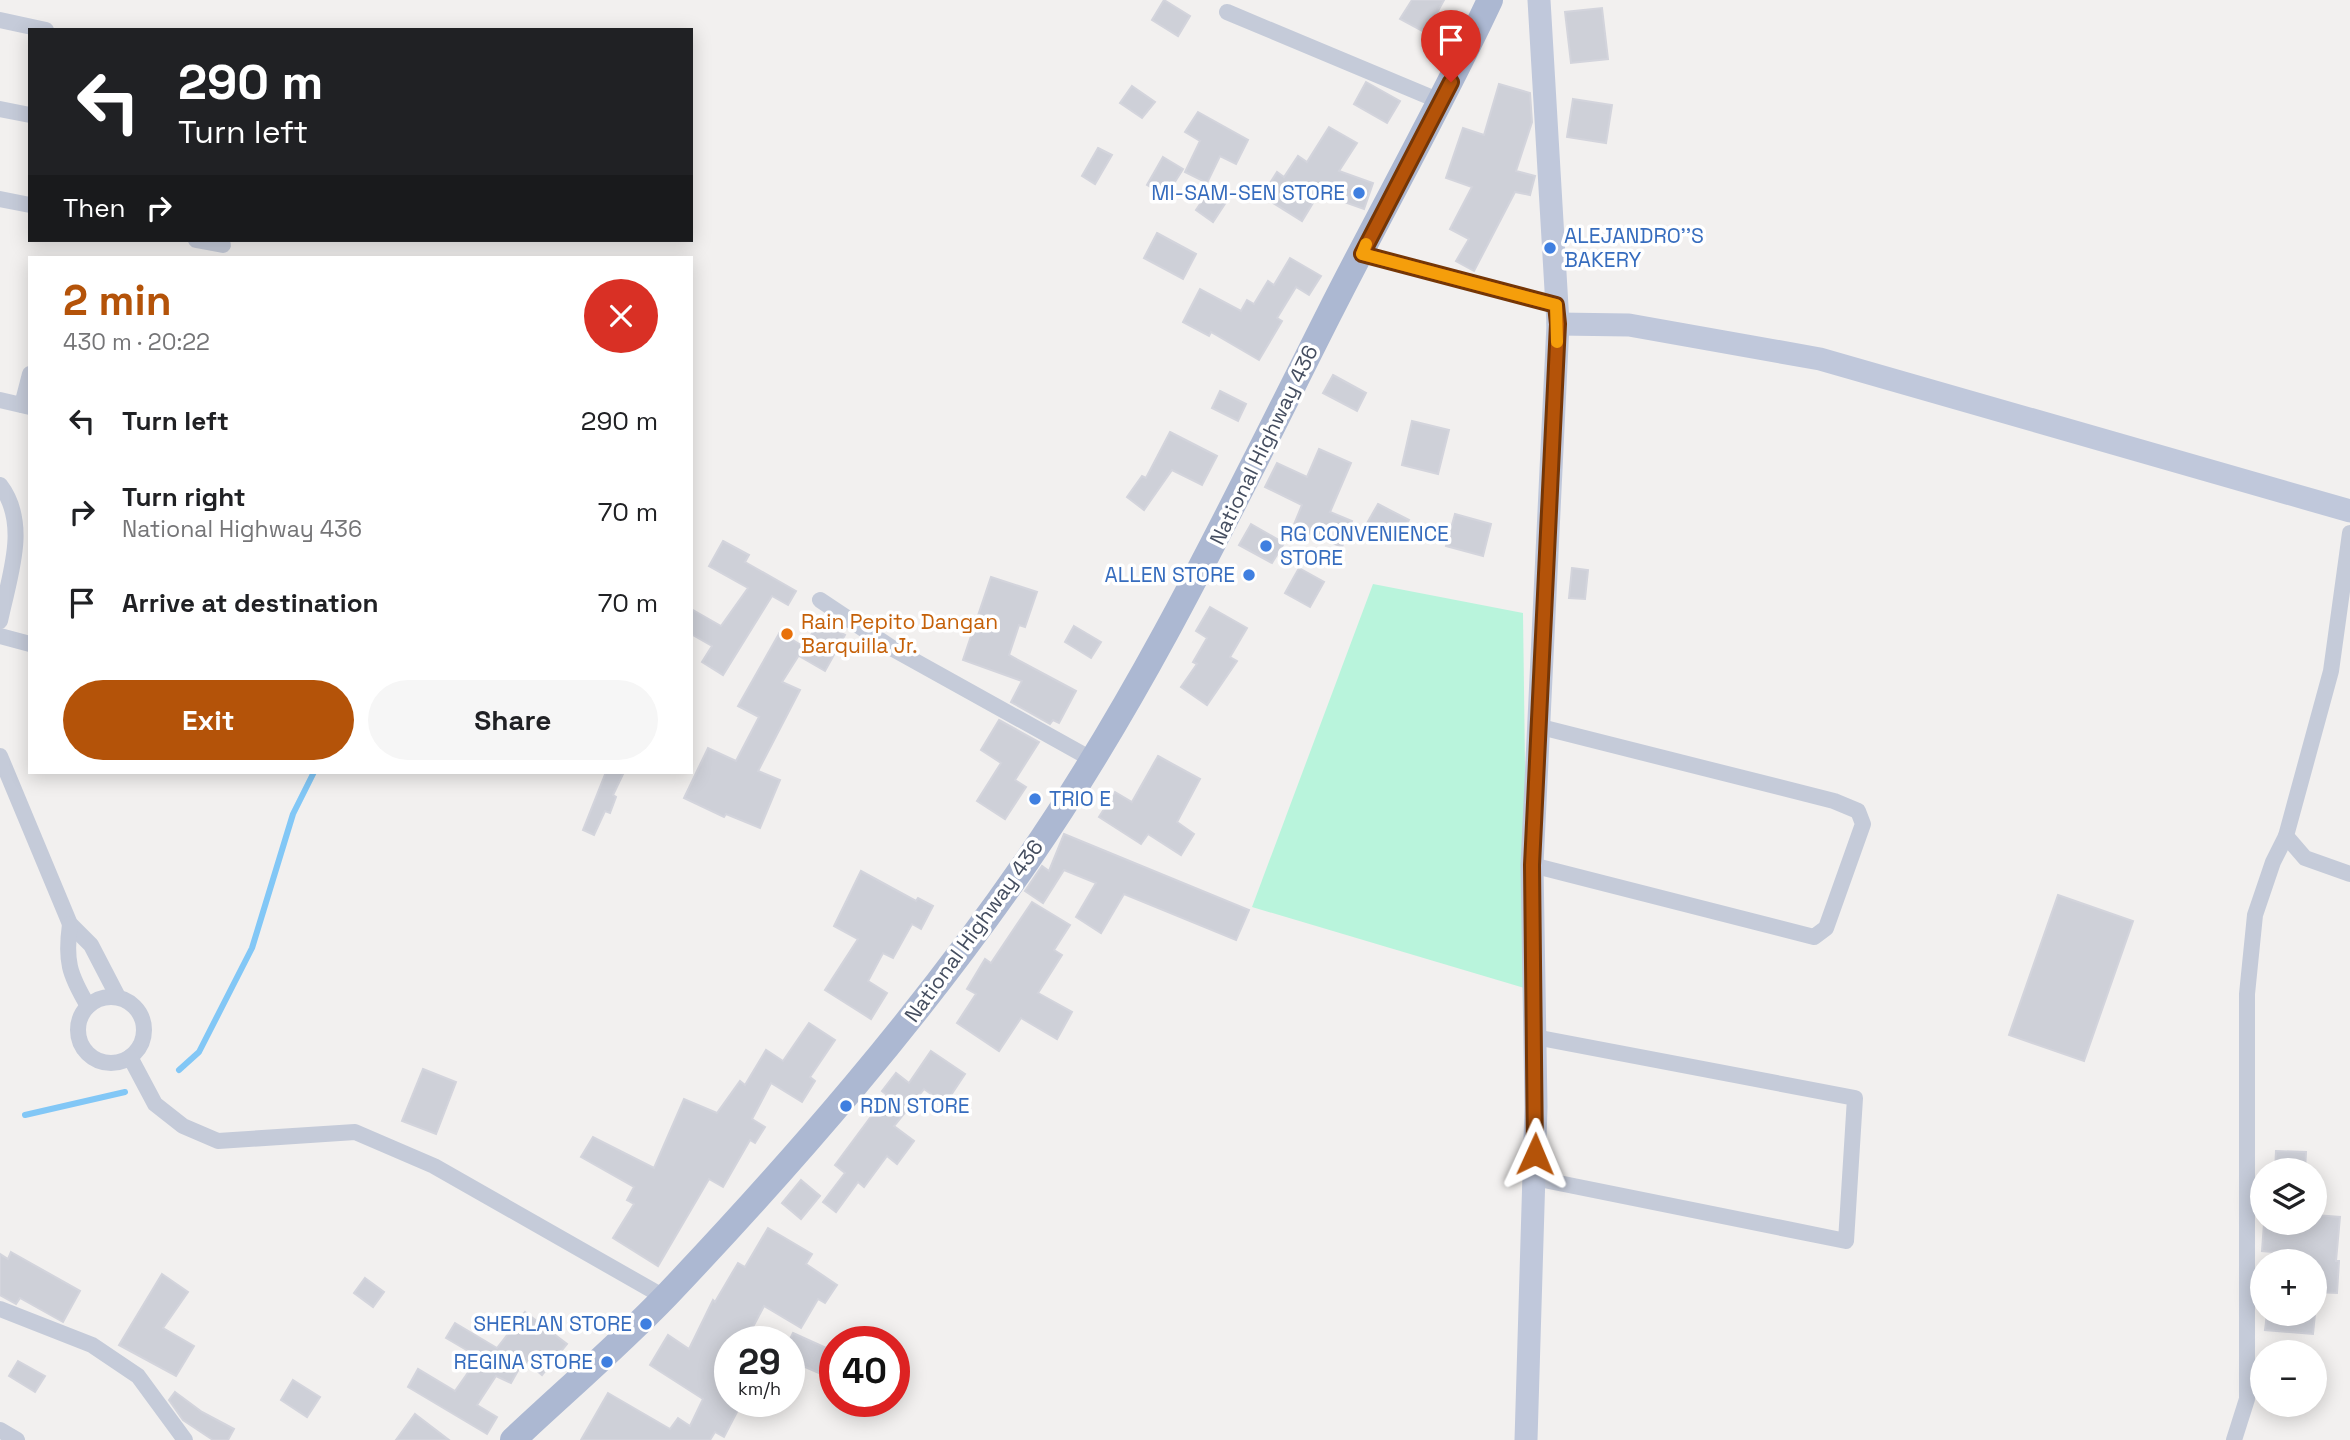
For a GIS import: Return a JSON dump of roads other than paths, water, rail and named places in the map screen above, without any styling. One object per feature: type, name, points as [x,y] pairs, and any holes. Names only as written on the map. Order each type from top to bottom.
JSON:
[{"type":"main road","name":"National Highway 436","points":[[513,1440],[664,1297],[849,1093],[920,1007],[1027,861],[1093,761],[1169,630],[1442,103],[1490,0]]},
{"type":"street","points":[[1526,1440],[1534,1178],[1532,865],[1557,314],[1539,0]]},
{"type":"street","points":[[1227,12],[1442,103]]},
{"type":"street","points":[[0,20],[37,28]]},
{"type":"street","points":[[0,109],[28,115]]},
{"type":"street","points":[[0,199],[28,205]]},
{"type":"street","points":[[207,242],[223,245]]},
{"type":"street","points":[[1362,254],[1557,314],[1820,359],[2350,510]]},
{"type":"street","points":[[0,400],[26,406]]},
{"type":"street","points":[[0,485],[10,498],[18,527],[0,621]]},
{"type":"street","points":[[2234,1440],[2248,1399],[2247,994],[2255,915],[2273,862],[2286,835],[2331,671],[2350,533]]},
{"type":"street","points":[[820,600],[895,650],[1093,761]]},
{"type":"street","points":[[0,636],[28,643]]},
{"type":"street","points":[[1532,865],[1814,937],[1826,928],[1863,824],[1857,811],[1834,801],[1537,726]]},
{"type":"street","points":[[0,756],[70,924],[90,946],[118,997]]},
{"type":"street","points":[[2286,835],[2305,858],[2350,874]]},
{"type":"street","points":[[70,924],[66,956],[73,980],[88,1006]]},
{"type":"street","points":[[118,997],[128,1001],[142,1018],[143,1039],[130,1057],[110,1063],[99,1061],[82,1047],[78,1026],[88,1006],[97,999],[118,997]]},
{"type":"street","points":[[1534,1178],[1846,1241],[1855,1098],[1535,1037]]},
{"type":"street","points":[[130,1057],[155,1104],[183,1126],[218,1141],[355,1132],[434,1166],[664,1297]]},
{"type":"street","points":[[0,1309],[92,1345],[138,1376],[185,1440]]},
{"type":"street","points":[[0,1430],[17,1440]]},
{"type":"waterway","points":[[179,1070],[199,1052],[252,948],[293,814],[313,774]]},
{"type":"waterway","points":[[25,1115],[125,1092]]},
{"type":"place","name":"MI-SAM-SEN STORE","points":[[1359,193]]},
{"type":"place","name":"ALEJANDRO''S BAKERY","points":[[1550,248]]},
{"type":"place","name":"RG CONVENIENCE STORE","points":[[1266,546]]},
{"type":"place","name":"ALLEN STORE","points":[[1249,575]]},
{"type":"place","name":"Rain Pepito Dangan Barquilla Jr.","points":[[787,634]]},
{"type":"place","name":"TRIO E","points":[[1035,799]]},
{"type":"place","name":"RDN STORE","points":[[846,1106]]},
{"type":"place","name":"SHERLAN STORE","points":[[646,1324]]},
{"type":"place","name":"REGINA STORE","points":[[607,1362]]}]
